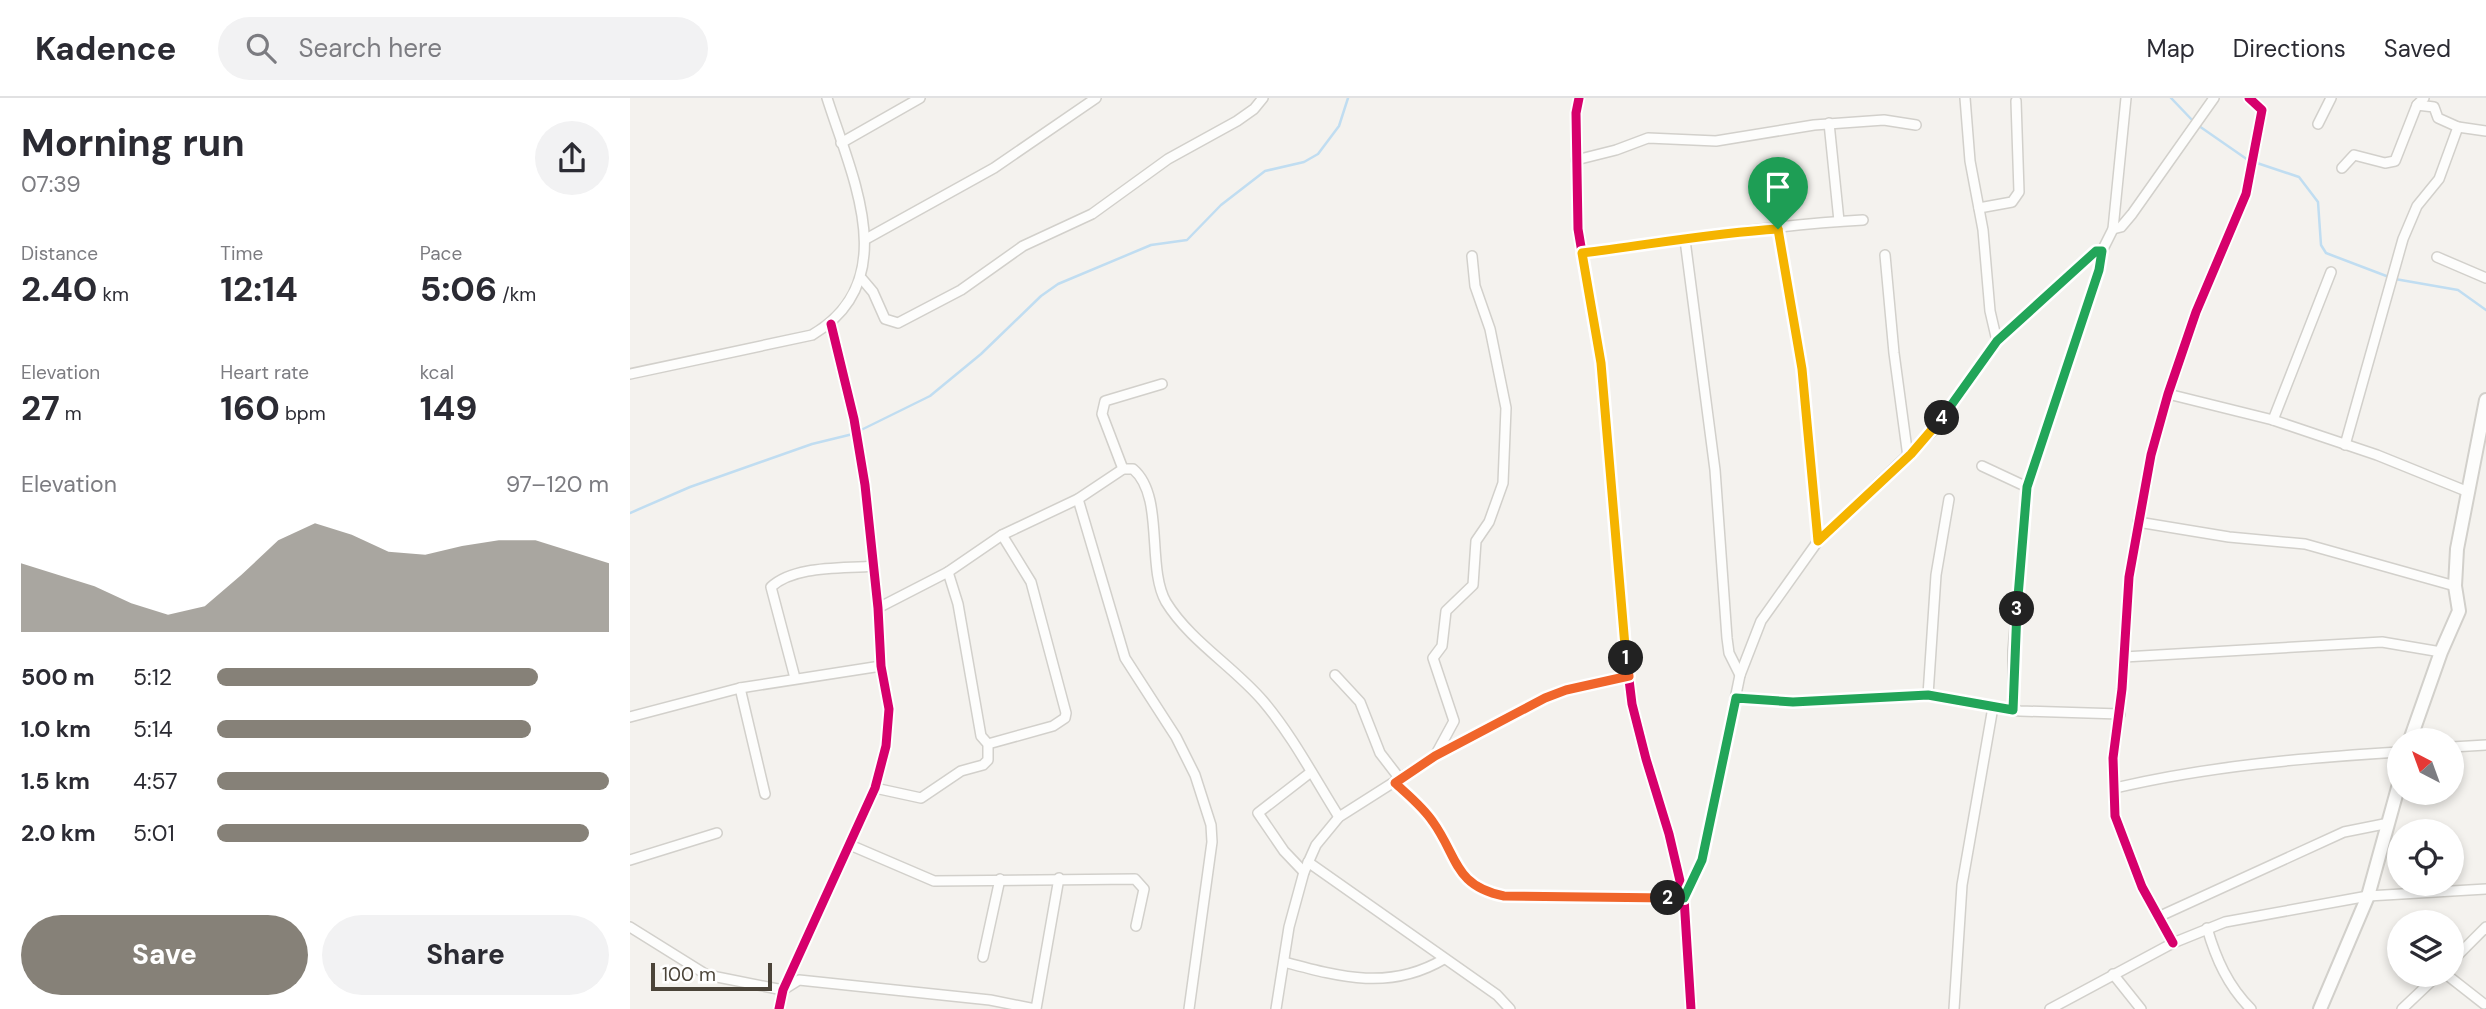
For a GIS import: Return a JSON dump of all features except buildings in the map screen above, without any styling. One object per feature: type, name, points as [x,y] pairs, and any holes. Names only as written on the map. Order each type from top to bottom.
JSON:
[{"type":"street","points":[[630,374],[812,335],[831,324],[852,298],[862,279],[866,239],[856,187],[827,98]]},
{"type":"street","points":[[841,143],[920,98]]},
{"type":"street","points":[[866,239],[995,169],[1096,98]]},
{"type":"street","points":[[862,279],[873,292],[885,319],[898,323],[961,290],[1023,246],[1091,214],[1168,159],[1254,110],[1262,98]]},
{"type":"street","points":[[1579,98],[1576,160],[1578,229],[1601,363],[1629,676],[1646,759],[1669,834],[1684,898],[1691,1009]]},
{"type":"street","points":[[1965,98],[1970,161],[1979,208],[1990,311],[1997,341]]},
{"type":"street","points":[[2013,710],[2013,651],[2027,487],[2099,270],[2102,251],[2113,229],[2126,98]]},
{"type":"street","points":[[2113,229],[2121,227],[2132,214],[2214,98]]},
{"type":"street","points":[[2173,943],[2142,887],[2115,816],[2113,758],[2120,714],[2129,577],[2151,455],[2168,394],[2196,313],[2246,194],[2262,110],[2249,98]]},
{"type":"street","points":[[2318,124],[2331,98]]},
{"type":"street","points":[[1979,208],[2012,202],[2019,192],[2016,101]]},
{"type":"street","points":[[2342,168],[2354,155],[2385,163],[2395,160],[2421,102],[2434,107],[2438,118],[2458,127],[2486,131]]},
{"type":"street","points":[[1576,160],[1616,150],[1642,138],[1716,141],[1829,123],[1884,120],[1916,125]]},
{"type":"street","points":[[1829,123],[1839,221]]},
{"type":"street","points":[[2345,445],[2403,239],[2417,206],[2439,179],[2458,127]]},
{"type":"street","points":[[1582,253],[1685,240],[1712,233],[1863,220]]},
{"type":"street","points":[[1778,229],[1802,369],[1818,541]]},
{"type":"street","points":[[1685,240],[1714,470],[1727,638],[1729,653],[1740,675]]},
{"type":"street","points":[[1684,898],[1702,860],[1740,675],[1761,621],[1818,541],[1936,428],[1997,341],[2096,251],[2102,251]]},
{"type":"street","points":[[1885,255],[1894,353],[1908,457]]},
{"type":"street","points":[[1435,756],[1454,721],[1433,658],[1442,646],[1446,611],[1473,585],[1476,541],[1489,522],[1503,483],[1506,408],[1490,329],[1475,286],[1472,256]]},
{"type":"street","points":[[2437,257],[2486,278]]},
{"type":"street","points":[[2273,419],[2331,272]]},
{"type":"street","points":[[779,1009],[783,990],[875,788],[886,746],[889,709],[881,666],[874,566],[862,467],[854,419],[831,324]]},
{"type":"street","points":[[1123,469],[1102,414],[1105,401],[1162,384]]},
{"type":"street","points":[[2168,394],[2273,419],[2466,491]]},
{"type":"street","points":[[2414,728],[2441,652],[2459,611],[2455,586],[2457,549],[2466,491],[2486,400]]},
{"type":"street","points":[[1982,466],[2027,487]]},
{"type":"street","points":[[878,608],[948,572],[1002,535],[1078,499],[1123,469],[1137,472],[1146,492],[1158,579],[1166,602],[1211,651],[1262,699],[1339,817]]},
{"type":"street","points":[[1078,499],[1125,658],[1176,737],[1195,775],[1211,825],[1212,842],[1189,1009]]},
{"type":"street","points":[[1928,695],[1936,575],[1949,499]]},
{"type":"street","points":[[2138,522],[2229,537],[2305,544],[2455,586]]},
{"type":"street","points":[[988,744],[1053,726],[1065,718],[1066,713],[1031,582],[1002,535]]},
{"type":"street","points":[[795,678],[771,587],[780,579],[796,574],[874,566]]},
{"type":"street","points":[[875,788],[921,798],[961,771],[983,765],[988,760],[988,744],[981,736],[958,604],[948,572]]},
{"type":"street","points":[[2124,657],[2382,642],[2441,652]]},
{"type":"street","points":[[630,717],[740,688],[881,666]]},
{"type":"street","points":[[1335,675],[1360,702],[1380,752],[1397,781],[1431,819],[1463,876],[1481,889],[1504,896],[1684,898]]},
{"type":"street","points":[[1276,1009],[1283,962],[1304,872],[1316,845],[1339,817],[1435,756],[1545,698],[1566,690],[1629,676]]},
{"type":"street","points":[[740,688],[765,794]]},
{"type":"street","points":[[1736,698],[1793,702],[1928,695],[2013,710],[2120,714]]},
{"type":"street","points":[[1954,1009],[1962,885],[1993,707]]},
{"type":"street","points":[[2464,746],[2486,745]]},
{"type":"street","points":[[2115,788],[2187,771],[2276,759],[2387,753]]},
{"type":"street","points":[[1304,872],[1284,851],[1258,813],[1311,772]]},
{"type":"street","points":[[2158,917],[2344,832],[2387,823]]},
{"type":"street","points":[[2320,1009],[2368,896],[2387,830]]},
{"type":"street","points":[[630,860],[717,833]]},
{"type":"street","points":[[850,845],[934,881],[1059,878],[1140,881],[1144,889],[1136,926]]},
{"type":"street","points":[[1308,862],[1497,995],[1510,1009]]},
{"type":"street","points":[[630,927],[708,975],[783,990],[799,980],[966,998],[1035,1009],[1059,878]]},
{"type":"street","points":[[983,957],[1000,879]]},
{"type":"street","points":[[2050,1009],[2173,943],[2225,922],[2368,896],[2486,889]]},
{"type":"street","points":[[2464,949],[2486,927]]},
{"type":"street","points":[[2207,928],[2215,955],[2236,993],[2251,1009]]},
{"type":"street","points":[[1283,962],[1331,976],[1366,978],[1405,975],[1428,968],[1444,959]]},
{"type":"street","points":[[2113,974],[2141,1009]]},
{"type":"street","points":[[2402,1009],[2425,987]]},
{"type":"street","points":[[2461,987],[2483,1005]]},
{"type":"waterway","points":[[859,431],[930,396],[981,354],[1041,296],[1058,284],[1151,245],[1187,240],[1221,205],[1265,171],[1304,162],[1318,154],[1339,126],[1348,98]]},
{"type":"waterway","points":[[2171,98],[2194,122]]},
{"type":"waterway","points":[[2199,126],[2248,160],[2299,177],[2318,202],[2321,245],[2326,253],[2389,277]]},
{"type":"waterway","points":[[2395,279],[2458,290],[2486,310]]},
{"type":"waterway","points":[[630,513],[690,487],[812,444],[853,434]]},
{"type":"cycle path","points":[[1579,98],[1576,113],[1578,229],[1601,364],[1632,704],[1684,898],[1691,1009]]},
{"type":"cycle path","points":[[2173,943],[2142,887],[2115,816],[2113,758],[2122,689],[2129,577],[2151,455],[2168,394],[2196,312],[2246,194],[2262,110],[2249,98]]},
{"type":"cycle path","points":[[779,1009],[783,990],[875,788],[886,746],[889,709],[881,666],[878,608],[865,485],[854,419],[831,324]]},
{"type":"route","points":[[1778,229],[1793,329],[1802,369],[1818,541],[1936,428],[1997,341],[2096,251],[2102,251],[2099,270],[2027,487],[2013,651],[2013,710],[1928,695],[1793,702],[1736,698],[1702,860],[1684,898],[1524,894],[1504,896],[1481,889],[1463,876],[1431,819],[1395,783],[1435,756],[1545,698],[1566,690],[1629,676],[1601,363],[1582,253],[1685,240],[1712,233],[1778,229]]}]
